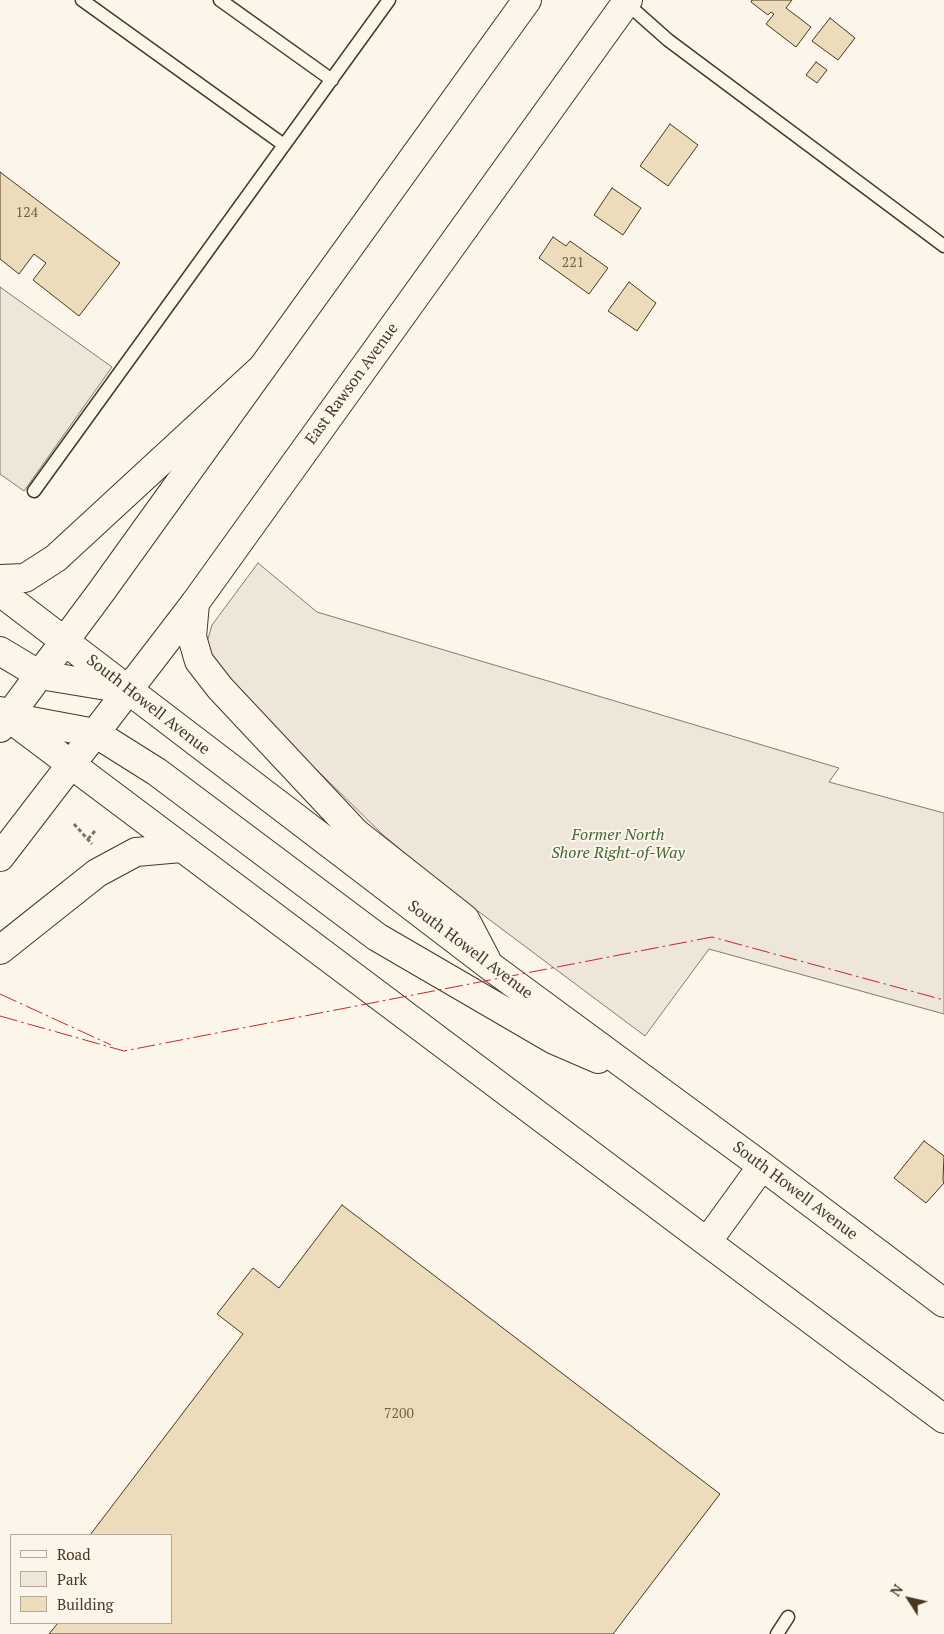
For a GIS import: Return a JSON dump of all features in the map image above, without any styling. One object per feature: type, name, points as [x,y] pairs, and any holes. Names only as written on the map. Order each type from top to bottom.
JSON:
[{"type":"main road","points":[[3,719],[65,642],[527,0]]},
{"type":"main road","name":"East Rawson Avenue","points":[[0,857],[195,603],[625,1]]},
{"type":"main road","points":[[0,579],[25,578],[56,558],[262,368]]},
{"type":"main road","name":"South Howell Avenue","points":[[0,592],[490,966],[762,1166],[944,1304]]},
{"type":"main road","points":[[195,603],[192,637],[199,661],[220,688],[356,833],[465,919],[490,966]]},
{"type":"main road","points":[[0,651],[40,675],[129,690]]},
{"type":"main road","points":[[3,719],[95,733],[157,772],[377,937],[554,1040],[640,1077]]},
{"type":"main road","points":[[3,719],[70,765],[944,1419]]},
{"type":"main road","points":[[0,950],[98,873],[136,852],[181,848]]},
{"type":"main road","points":[[707,1242],[762,1166]]},
{"type":"lane","points":[[82,0],[284,145]]},
{"type":"lane","points":[[220,0],[332,80]]},
{"type":"lane","points":[[34,491],[389,0]]},
{"type":"lane","points":[[625,1],[668,40],[944,246]]},
{"type":"lane","points":[[776,1634],[788,1616]]},
{"type":"path","points":[[74,824],[96,848]]},
{"type":"path","points":[[88,839],[95,830]]},
{"type":"green space","name":"Former North Shore Right-of-Way","points":[[258,563],[317,612],[839,768],[829,782],[944,813],[944,1014],[709,949],[645,1036],[443,885],[382,834],[253,707],[213,661],[207,642],[212,625]]},
{"type":"shaded area","points":[[0,287],[112,367],[24,491],[0,474]]},
{"type":"building","points":[[752,0],[792,0],[786,8],[811,27],[796,47],[766,24],[774,14],[771,12],[768,15],[751,2]]},
{"type":"building","points":[[830,18],[855,38],[838,60],[812,41]]},
{"type":"building","points":[[816,62],[827,70],[817,83],[806,75]]},
{"type":"building","points":[[670,124],[698,145],[668,186],[640,166]]},
{"type":"building","points":[[0,172],[120,263],[79,316],[33,280],[46,263],[34,254],[19,274],[0,259]]},
{"type":"building","points":[[612,188],[641,208],[623,235],[594,215]]},
{"type":"building","points":[[553,237],[566,246],[570,241],[608,268],[589,294],[539,258]]},
{"type":"building","points":[[629,282],[656,303],[637,331],[608,311]]},
{"type":"building","points":[[924,1141],[944,1156],[944,1183],[926,1203],[894,1178]]},
{"type":"building","points":[[342,1205],[720,1494],[613,1634],[49,1634],[57,1624],[172,1624],[172,1534],[91,1534],[243,1334],[217,1314],[253,1268],[279,1288]]},
{"type":"power","points":[[0,1016],[124,1051],[712,937],[944,1000]]},
{"type":"power","points":[[0,994],[111,1045]]}]
